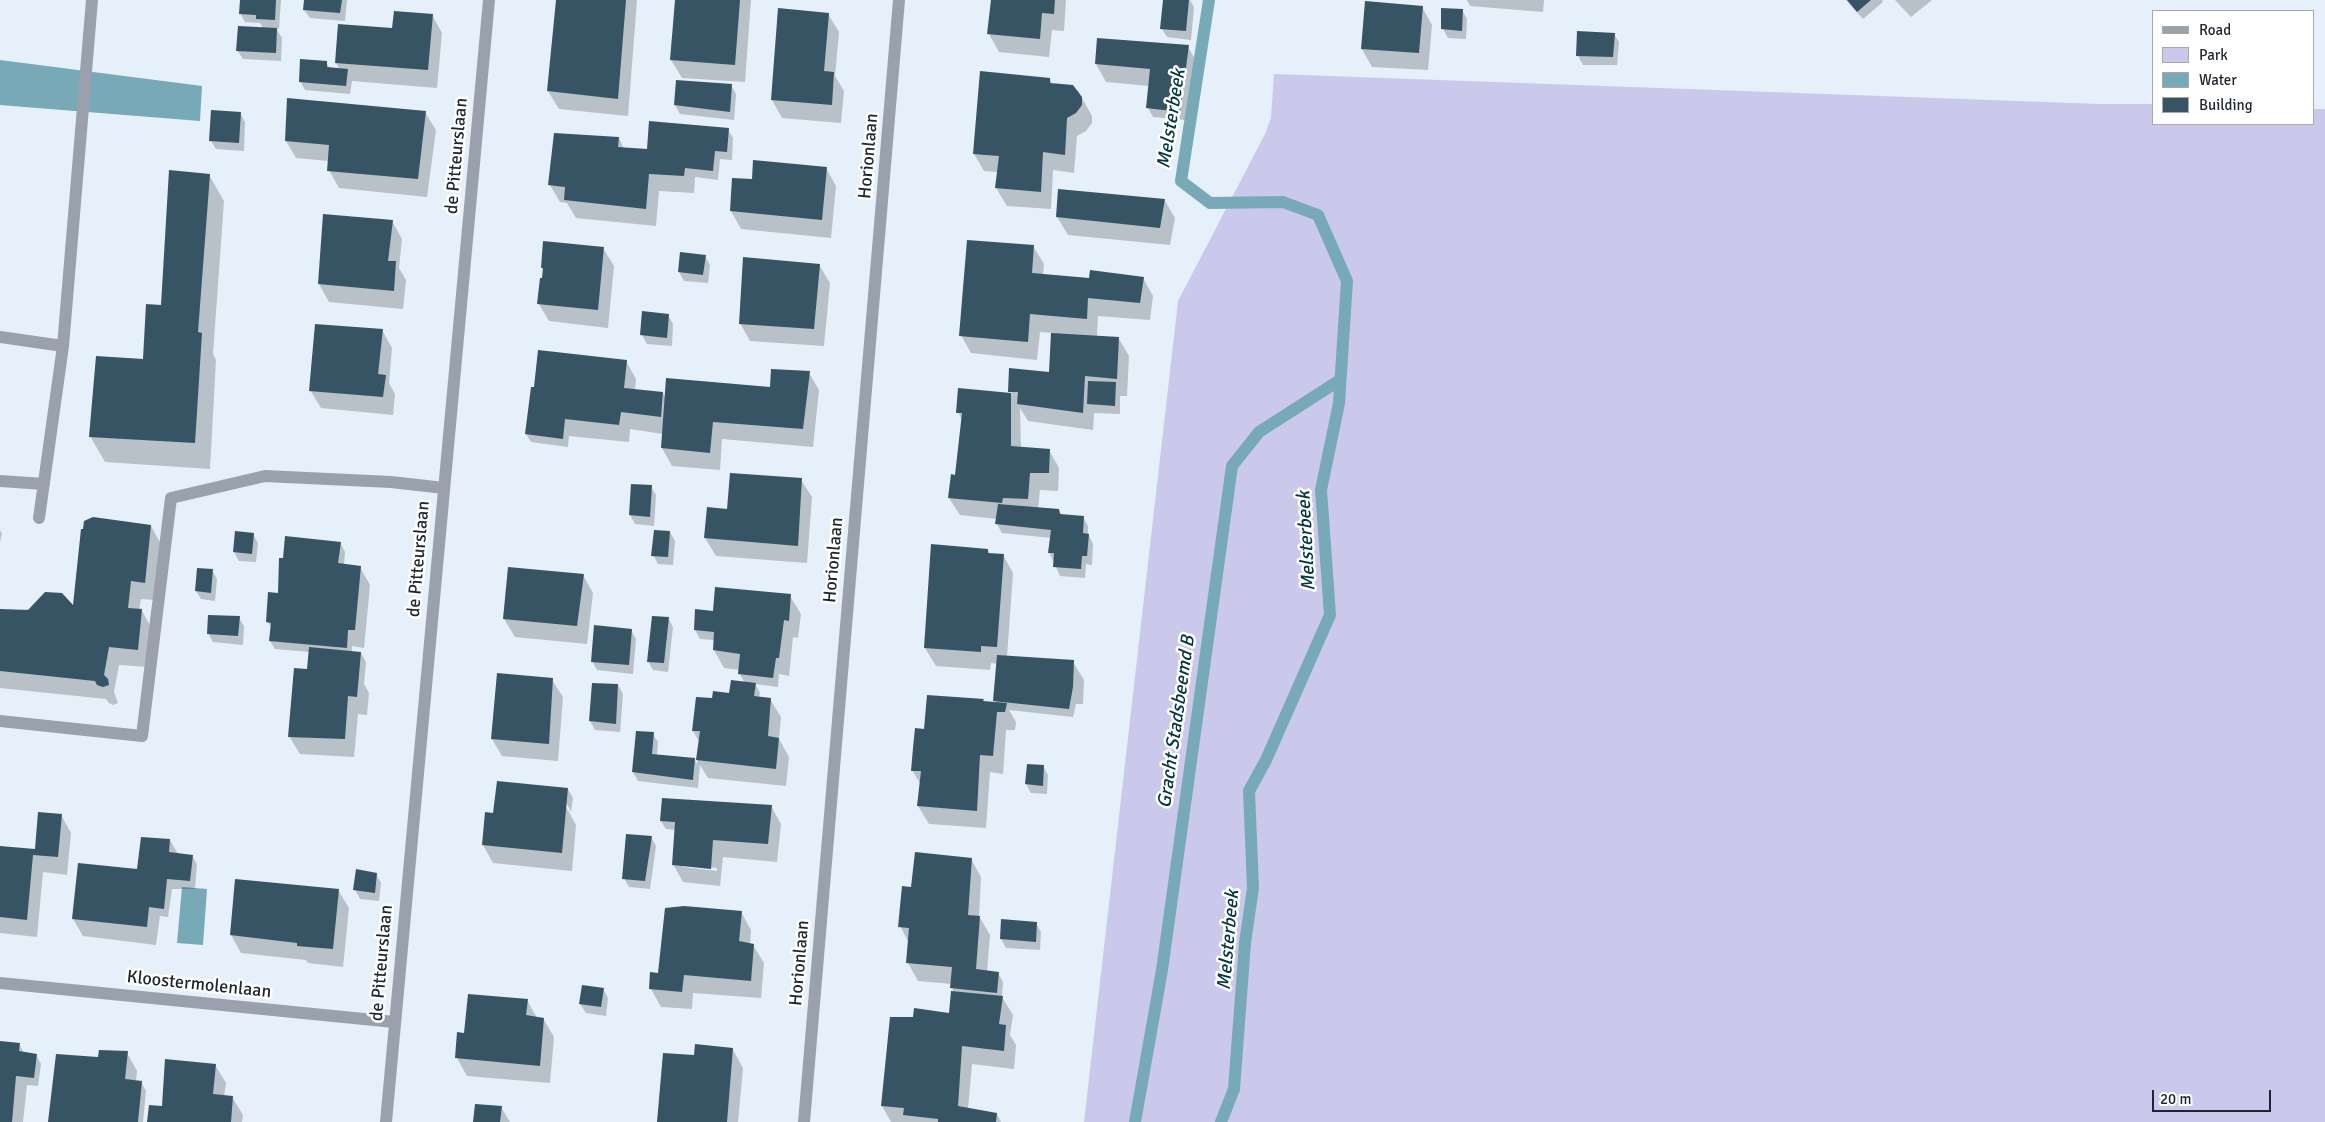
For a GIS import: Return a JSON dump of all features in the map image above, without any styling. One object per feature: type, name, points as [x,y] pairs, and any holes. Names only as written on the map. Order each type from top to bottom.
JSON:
[{"type":"street","points":[[39,518],[63,346],[84,114],[92,0]]},
{"type":"street","name":"de Pitteurslaan","points":[[386,1122],[489,0]]},
{"type":"street","name":"Horionlaan","points":[[804,1122],[899,0]]},
{"type":"street","points":[[0,337],[63,346]]},
{"type":"street","points":[[0,721],[142,736],[171,498],[265,476],[390,482],[444,488]]},
{"type":"street","points":[[0,481],[44,484]]},
{"type":"street","name":"Kloostermolenlaan","points":[[0,983],[394,1022]]},
{"type":"green space","points":[[1274,74],[2101,104],[2152,104],[2152,125],[2315,125],[2315,109],[2325,109],[2325,1122],[1084,1122],[1178,301],[1265,134],[1271,118]]},
{"type":"water","points":[[0,60],[202,86],[200,121],[0,105]]},
{"type":"water","points":[[182,887],[207,889],[203,945],[177,943]]},
{"type":"building","points":[[240,0],[276,0],[275,20],[256,19],[256,15],[239,14]]},
{"type":"building","points":[[304,0],[342,0],[340,13],[303,10]]},
{"type":"building","points":[[556,0],[626,0],[618,99],[547,91]]},
{"type":"building","points":[[675,0],[740,0],[735,65],[670,60]]},
{"type":"building","points":[[991,0],[1055,0],[1054,14],[1042,13],[1040,39],[987,34]]},
{"type":"building","points":[[1163,0],[1189,0],[1186,31],[1160,29]]},
{"type":"building","points":[[1847,0],[1871,0],[1857,12]]},
{"type":"building","points":[[1365,1],[1423,6],[1419,53],[1361,49]]},
{"type":"building","points":[[778,8],[829,13],[824,71],[834,72],[832,105],[771,100]]},
{"type":"building","points":[[1441,8],[1463,9],[1462,31],[1441,29]]},
{"type":"building","points":[[394,11],[433,14],[428,70],[335,63],[338,24],[392,28]]},
{"type":"building","points":[[238,26],[277,28],[276,53],[236,51]]},
{"type":"building","points":[[1577,31],[1615,33],[1613,57],[1576,56]]},
{"type":"building","points":[[1097,38],[1189,45],[1180,112],[1146,108],[1150,69],[1095,64]]},
{"type":"building","points":[[300,59],[327,61],[327,67],[348,69],[346,86],[299,82]]},
{"type":"building","points":[[980,71],[1050,78],[1050,83],[1073,85],[1082,97],[1082,105],[1076,113],[1067,118],[1065,155],[1043,152],[1041,192],[995,188],[999,156],[973,154]]},
{"type":"building","points":[[676,80],[732,84],[730,112],[674,105]]},
{"type":"building","points":[[287,98],[426,111],[418,179],[327,171],[329,145],[285,141]]},
{"type":"building","points":[[211,110],[241,112],[239,143],[209,141]]},
{"type":"building","points":[[649,121],[729,128],[727,152],[715,151],[713,171],[685,168],[684,176],[649,174],[646,209],[564,200],[565,187],[548,185],[554,133],[619,137],[618,147],[647,149]]},
{"type":"building","points":[[753,160],[827,167],[822,220],[730,211],[732,178],[752,179]]},
{"type":"building","points":[[169,170],[210,174],[198,332],[202,333],[195,443],[89,437],[96,356],[143,359],[146,304],[161,305]]},
{"type":"building","points":[[1058,189],[1165,199],[1160,228],[1056,217]]},
{"type":"building","points":[[323,214],[393,220],[388,261],[396,261],[394,291],[318,284]]},
{"type":"building","points":[[967,240],[1034,245],[1032,273],[1089,278],[1090,270],[1144,277],[1140,303],[1088,298],[1087,319],[1030,314],[1028,342],[959,336]]},
{"type":"building","points":[[543,241],[604,247],[598,310],[537,304],[543,268],[541,268]]},
{"type":"building","points":[[680,252],[706,255],[703,275],[678,272]]},
{"type":"building","points":[[743,257],[820,264],[814,329],[739,324]]},
{"type":"building","points":[[642,311],[669,314],[667,338],[640,335]]},
{"type":"building","points":[[315,324],[383,329],[378,374],[386,375],[383,397],[309,391]]},
{"type":"building","points":[[1051,333],[1119,337],[1117,379],[1085,376],[1083,413],[1017,404],[1018,392],[1008,392],[1009,368],[1049,372]]},
{"type":"building","points":[[538,350],[627,360],[624,388],[663,392],[661,417],[621,412],[619,425],[565,419],[563,439],[525,434],[531,387],[534,387]]},
{"type":"building","points":[[771,369],[810,371],[803,429],[713,422],[710,453],[661,448],[666,378],[770,387]]},
{"type":"building","points":[[1088,381],[1116,382],[1115,406],[1087,404]]},
{"type":"building","points":[[958,388],[1011,393],[1011,446],[1050,449],[1049,473],[1030,473],[1028,499],[1003,498],[1002,503],[948,498],[951,474],[955,475],[962,413],[956,413]]},
{"type":"building","points":[[730,473],[802,478],[798,546],[704,538],[707,507],[727,509]]},
{"type":"building","points":[[631,484],[652,485],[650,517],[629,515]]},
{"type":"building","points":[[998,504],[1059,509],[1060,514],[1084,516],[1083,533],[1089,534],[1087,556],[1082,556],[1081,569],[1053,567],[1054,553],[1048,553],[1051,530],[995,524]]},
{"type":"building","points":[[93,517],[151,525],[145,583],[131,581],[128,608],[142,609],[138,650],[109,647],[104,675],[108,679],[109,685],[103,687],[97,685],[95,681],[0,671],[0,609],[28,610],[45,592],[62,593],[73,605],[81,529],[83,529],[84,521]]},
{"type":"building","points":[[654,530],[670,531],[668,557],[651,556]]},
{"type":"building","points":[[235,531],[254,533],[252,554],[233,552]]},
{"type":"building","points":[[285,536],[341,542],[338,563],[361,566],[355,630],[348,630],[347,648],[269,641],[271,623],[266,622],[268,592],[278,593],[279,558],[283,558]]},
{"type":"building","points":[[931,544],[988,549],[988,553],[1004,554],[997,647],[981,646],[981,652],[924,648]]},
{"type":"building","points":[[508,567],[584,574],[577,626],[503,619]]},
{"type":"building","points":[[197,568],[213,569],[211,593],[195,591]]},
{"type":"building","points":[[715,587],[791,594],[789,621],[784,620],[779,658],[776,658],[773,678],[738,674],[740,654],[713,650],[714,632],[694,630],[695,609],[713,611]]},
{"type":"building","points":[[208,615],[240,616],[238,636],[207,634]]},
{"type":"building","points":[[652,616],[669,617],[664,663],[647,662]]},
{"type":"building","points":[[594,625],[632,629],[629,665],[591,662]]},
{"type":"building","points":[[309,647],[361,652],[357,697],[348,696],[345,739],[288,737],[294,668],[307,669]]},
{"type":"building","points":[[997,655],[1074,660],[1073,687],[1069,709],[993,701]]},
{"type":"building","points":[[497,673],[553,678],[549,744],[491,739]]},
{"type":"building","points":[[731,680],[756,683],[754,696],[771,698],[768,736],[779,738],[776,769],[696,760],[700,731],[692,731],[696,697],[712,698],[713,691],[729,693]]},
{"type":"building","points":[[592,683],[618,684],[616,724],[589,721]]},
{"type":"building","points":[[927,695],[984,699],[983,701],[1007,703],[1005,712],[997,712],[993,756],[980,755],[977,811],[917,806],[921,771],[911,771],[913,748],[915,728],[924,729]]},
{"type":"building","points":[[636,731],[654,732],[652,754],[695,758],[693,780],[632,772]]},
{"type":"building","points":[[1027,764],[1044,765],[1043,786],[1025,784]]},
{"type":"building","points":[[497,781],[568,788],[562,853],[482,845],[485,812],[493,813]]},
{"type":"building","points":[[662,798],[772,805],[768,844],[713,840],[711,869],[672,865],[675,822],[660,821]]},
{"type":"building","points":[[38,812],[62,814],[58,857],[33,855],[27,920],[0,917],[0,846],[35,849]]},
{"type":"building","points":[[626,834],[652,836],[645,881],[622,879]]},
{"type":"building","points":[[141,837],[170,839],[169,852],[193,855],[190,881],[167,879],[164,909],[149,907],[147,927],[72,919],[78,863],[137,869]]},
{"type":"building","points":[[915,852],[972,858],[968,915],[980,916],[976,969],[999,972],[997,993],[950,988],[952,967],[906,963],[909,928],[898,927],[902,886],[911,887]]},
{"type":"building","points":[[356,869],[377,873],[375,893],[353,890]]},
{"type":"building","points":[[235,879],[339,889],[333,949],[297,946],[297,943],[230,935]]},
{"type":"building","points":[[684,906],[742,911],[739,941],[754,944],[751,981],[684,975],[682,992],[649,989],[650,972],[658,973],[665,908]]},
{"type":"building","points":[[1001,919],[1037,922],[1036,942],[1000,939]]},
{"type":"building","points":[[582,985],[604,988],[601,1007],[579,1004]]},
{"type":"building","points":[[951,991],[1003,996],[999,1024],[1006,1025],[1004,1051],[962,1046],[958,1106],[997,1113],[996,1122],[938,1122],[938,1119],[903,1115],[904,1108],[881,1106],[890,1017],[913,1017],[914,1008],[949,1013]]},
{"type":"building","points":[[468,994],[528,999],[526,1015],[544,1018],[540,1066],[455,1058],[457,1032],[464,1033]]},
{"type":"building","points":[[0,1041],[20,1043],[19,1051],[37,1054],[34,1078],[16,1076],[12,1122],[0,1122]]},
{"type":"building","points":[[695,1044],[733,1048],[727,1122],[657,1122],[663,1053],[694,1055]]},
{"type":"building","points":[[99,1050],[128,1051],[125,1079],[142,1081],[138,1122],[48,1122],[56,1054],[98,1057]]},
{"type":"building","points":[[165,1059],[216,1064],[213,1094],[233,1096],[231,1122],[147,1122],[149,1105],[162,1106]]},
{"type":"building","points":[[475,1104],[502,1106],[500,1122],[473,1122]]},
{"type":"waterway","name":"Melsterbeek","points":[[1209,0],[1181,181],[1210,203],[1283,202],[1318,215],[1347,281],[1339,403],[1321,490],[1330,615],[1266,760],[1249,791],[1253,888],[1245,943],[1234,1089],[1221,1122]]},
{"type":"waterway","name":"Gracht Stadsbeemd B","points":[[1135,1122],[1162,970],[1232,466],[1259,432],[1340,380]]}]
